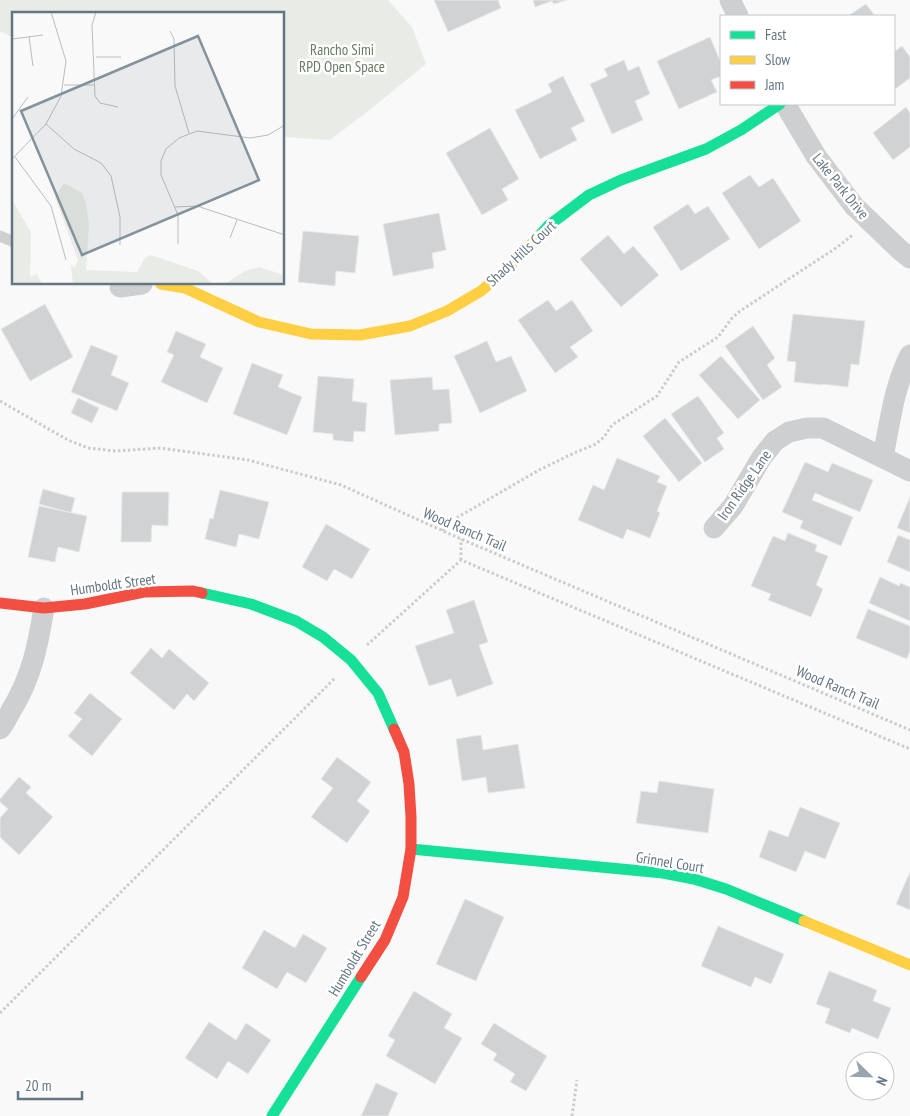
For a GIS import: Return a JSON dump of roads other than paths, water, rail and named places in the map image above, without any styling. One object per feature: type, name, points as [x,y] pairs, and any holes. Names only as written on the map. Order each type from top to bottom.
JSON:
[{"type":"street","points":[[730,0],[738,15]]},
{"type":"street","name":"Shady Hills Court","points":[[167,285],[186,288],[259,322],[311,334],[360,335],[410,326],[447,311],[481,290],[507,269],[548,226],[589,195],[621,180],[706,149],[741,130],[778,105]]},
{"type":"street","name":"Lake Park Drive","points":[[785,105],[816,156],[854,206],[910,258]]},
{"type":"street","points":[[116,286],[129,285]]},
{"type":"street","points":[[883,457],[896,394],[904,366],[910,354]]},
{"type":"street","name":"Iron Ridge Lane","points":[[714,528],[733,506],[762,457],[775,441],[789,432],[807,428],[823,428],[910,471]]},
{"type":"street","name":"Humboldt Street","points":[[0,603],[44,608],[85,604],[144,592],[192,591],[251,604],[296,621],[324,637],[351,660],[378,693],[404,752],[409,784],[411,850],[403,897],[386,940],[272,1116]]},
{"type":"street","points":[[0,729],[19,698],[31,671],[39,641],[44,608]]},
{"type":"street","name":"Grinnel Court","points":[[411,850],[653,872],[694,879],[726,889],[910,965]]},
{"type":"lane","points":[[0,236],[12,241]]},
{"type":"park label","name":"Rancho Simi RPD Open Space","points":[[342,58]]}]
